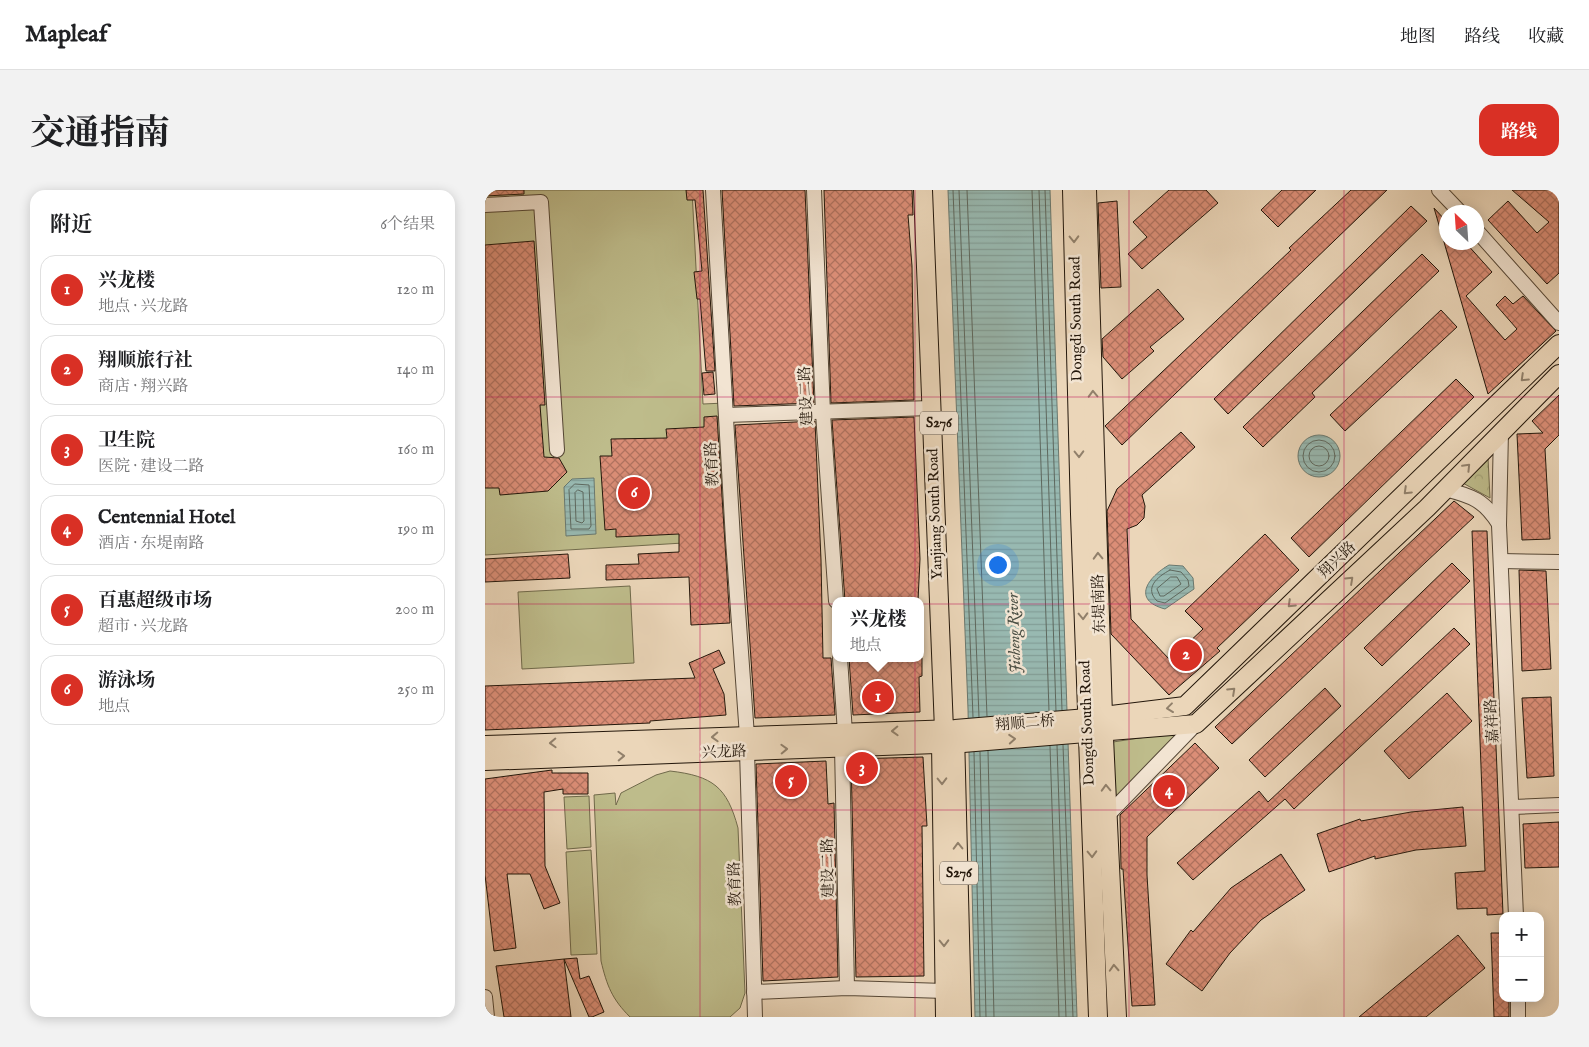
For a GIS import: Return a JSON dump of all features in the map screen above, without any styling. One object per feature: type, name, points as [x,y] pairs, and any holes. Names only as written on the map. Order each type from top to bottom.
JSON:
[{"type":"main road","name":"Yanjiang South Road","points":[[923,190],[930,408],[954,736],[945,1017]]},
{"type":"main road","name":"Yanjiang South Road","points":[[934,190],[935,306],[954,736],[962,1017]]},
{"type":"main road","name":"Dongdi South Road","points":[[1073,190],[1095,726],[1098,1017]]},
{"type":"main road","name":"东堤南路","points":[[1087,190],[1095,726],[1107,816],[1117,1017]]},
{"type":"main road","name":"翔兴路","points":[[1095,726],[1185,706],[1559,344]]},
{"type":"main road","name":"翔兴路","points":[[1196,724],[1445,489],[1559,374]]},
{"type":"main road","points":[[1095,726],[1196,724]]},
{"type":"main road","name":"翔顺二桥","points":[[954,736],[1095,726]]},
{"type":"main road","name":"兴龙路","points":[[485,761],[747,744],[954,736]]},
{"type":"main road","name":"兴龙路","points":[[485,746],[747,744]]},
{"type":"street","name":"教育路","points":[[713,190],[747,744],[755,1017]]},
{"type":"street","name":"建设二路","points":[[814,190],[823,413],[836,597]]},
{"type":"street","points":[[1439,190],[1453,205]]},
{"type":"street","points":[[485,205],[541,202],[557,450]]},
{"type":"street","points":[[1484,239],[1559,323]]},
{"type":"street","points":[[726,414],[823,413],[930,408]]},
{"type":"street","name":"嘉祥路","points":[[1501,431],[1499,525],[1513,807],[1516,912]]},
{"type":"street","points":[[1445,489],[1471,496],[1489,508],[1499,525]]},
{"type":"street","points":[[1501,561],[1559,562]]},
{"type":"street","name":"建设二路","points":[[840,662],[847,988]]},
{"type":"street","points":[[1107,816],[1196,724]]},
{"type":"street","points":[[1513,807],[1559,805]]},
{"type":"street","points":[[754,992],[847,988],[945,991]]},
{"type":"street","points":[[1518,1002],[1518,1017]]},
{"type":"green space","points":[[485,190],[692,190],[703,404],[725,403],[733,540],[485,555]]},
{"type":"green space","points":[[1488,458],[1490,498],[1461,482]]},
{"type":"green space","points":[[630,586],[634,663],[522,669],[518,592]]},
{"type":"green space","points":[[1179,732],[1114,801],[1113,742]]},
{"type":"green space","points":[[670,771],[697,776],[708,780],[716,786],[729,802],[738,828],[745,993],[740,1008],[730,1017],[630,1017],[611,992],[601,961],[594,795],[615,793],[616,805],[621,793],[656,775]]},
{"type":"green space","points":[[589,796],[591,847],[567,849],[564,797]]},
{"type":"green space","points":[[591,850],[597,954],[571,955],[566,852]]},
{"type":"water","name":"Jicheng River","points":[[948,190],[1050,190],[1077,1017],[975,1017],[968,709]]},
{"type":"water","points":[[1323,435],[1331,438],[1337,444],[1340,456],[1337,468],[1331,474],[1315,477],[1307,474],[1301,468],[1298,452],[1301,444],[1307,438]]},
{"type":"water","points":[[594,478],[596,534],[566,536],[564,487],[572,479]]},
{"type":"water","points":[[1169,565],[1183,566],[1193,578],[1194,589],[1165,609],[1148,600],[1146,588],[1161,570]]},
{"type":"building","points":[[485,190],[524,190],[524,194],[485,196]]},
{"type":"building","points":[[686,190],[703,190],[715,371],[706,371],[700,299],[697,299],[694,272],[702,271],[695,200],[687,200]]},
{"type":"building","points":[[722,190],[805,190],[814,403],[734,406]]},
{"type":"building","points":[[824,190],[912,190],[913,215],[908,215],[912,266],[914,400],[831,403]]},
{"type":"building","points":[[1169,190],[1206,190],[1218,203],[1142,269],[1128,254],[1147,237],[1133,222]]},
{"type":"building","points":[[1282,190],[1316,190],[1278,227],[1261,210]]},
{"type":"building","points":[[1351,190],[1387,190],[1122,445],[1105,426],[1291,250],[1289,248]]},
{"type":"building","points":[[1512,190],[1559,190],[1559,273],[1547,284],[1488,220],[1508,201],[1537,233],[1549,222]]},
{"type":"building","points":[[1117,201],[1121,287],[1101,288],[1098,203]]},
{"type":"building","points":[[1411,206],[1427,221],[1228,414],[1214,399]]},
{"type":"building","points":[[1434,208],[1439,213],[1439,225]]},
{"type":"building","points":[[534,241],[545,405],[540,405],[544,457],[559,458],[567,472],[548,491],[500,495],[499,488],[485,488],[485,245]]},
{"type":"building","points":[[1446,250],[1472,250],[1492,272],[1466,296],[1505,340],[1517,329],[1496,305],[1505,296],[1513,304],[1523,296],[1556,331],[1488,394]]},
{"type":"building","points":[[1422,254],[1439,271],[1312,393],[1315,397],[1263,447],[1243,427]]},
{"type":"building","points":[[1158,289],[1184,319],[1150,347],[1154,351],[1122,379],[1103,357],[1102,339]]},
{"type":"building","points":[[1441,310],[1457,327],[1345,431],[1330,415]]},
{"type":"building","points":[[713,372],[715,394],[704,395],[702,373]]},
{"type":"building","points":[[1456,379],[1474,397],[1309,557],[1291,538]]},
{"type":"building","points":[[1559,395],[1559,435],[1545,449],[1550,539],[1522,540],[1517,434],[1543,433],[1532,421]]},
{"type":"building","points":[[717,416],[730,623],[691,625],[689,577],[606,580],[606,565],[639,564],[638,554],[679,552],[679,534],[616,537],[616,529],[605,530],[600,456],[612,456],[611,439],[667,438],[666,429],[704,427],[704,417]]},
{"type":"building","points":[[914,417],[920,559],[918,597],[845,597],[832,420]]},
{"type":"building","points":[[815,421],[823,658],[831,658],[835,715],[755,718],[735,425]]},
{"type":"building","points":[[1181,432],[1195,447],[1142,495],[1145,506],[1144,518],[1137,525],[1127,529],[1131,619],[1170,660],[1203,629],[1185,611],[1265,534],[1299,570],[1217,648],[1220,651],[1169,695],[1111,634],[1107,511],[1117,489]]},
{"type":"building","points":[[1454,501],[1474,517],[1232,744],[1215,727]]},
{"type":"building","points":[[1472,531],[1487,531],[1503,912],[1487,915],[1487,908],[1457,909],[1455,873],[1485,871]]},
{"type":"building","points":[[568,554],[570,578],[485,582],[485,559]]},
{"type":"building","points":[[1452,563],[1470,581],[1382,666],[1364,648]]},
{"type":"building","points":[[1519,570],[1546,571],[1551,669],[1522,671]]},
{"type":"building","points":[[1454,628],[1470,644],[1294,809],[1285,799],[1193,880],[1177,863],[1259,791],[1268,802]]},
{"type":"building","points":[[719,650],[725,663],[713,669],[724,694],[726,715],[650,721],[650,723],[485,730],[485,686],[695,678],[689,663]]},
{"type":"building","points":[[849,662],[922,662],[922,676],[919,677],[920,712],[853,715]]},
{"type":"building","points":[[1325,688],[1341,706],[1265,777],[1249,760]]},
{"type":"building","points":[[1447,693],[1472,721],[1409,779],[1384,751]]},
{"type":"building","points":[[1551,697],[1554,776],[1527,778],[1522,698]]},
{"type":"building","points":[[1195,743],[1219,768],[1147,837],[1147,875],[1155,1005],[1132,1006],[1123,869],[1121,869],[1120,815]]},
{"type":"building","points":[[923,757],[927,826],[922,826],[924,976],[856,977],[851,759]]},
{"type":"building","points":[[826,761],[828,804],[834,803],[838,977],[763,981],[756,764]]},
{"type":"building","points":[[552,770],[552,773],[588,773],[588,794],[563,794],[563,789],[544,792],[545,866],[560,903],[544,909],[530,874],[507,874],[516,948],[494,951],[485,875],[485,779]]},
{"type":"building","points":[[1463,807],[1466,846],[1416,850],[1375,859],[1375,856],[1329,872],[1317,834],[1360,819],[1361,821],[1411,812]]},
{"type":"building","points":[[1559,822],[1559,867],[1525,868],[1523,824]]},
{"type":"building","points":[[1281,854],[1305,890],[1261,920],[1230,953],[1202,991],[1166,964],[1191,930],[1193,932],[1231,888]]},
{"type":"building","points":[[1491,933],[1499,933],[1499,1002],[1509,1002],[1509,1017],[1494,1017]]},
{"type":"building","points":[[1458,935],[1485,968],[1426,1017],[1359,1017]]},
{"type":"building","points":[[577,958],[580,979],[589,976],[604,1012],[592,1017],[589,1017],[564,959]]},
{"type":"building","points":[[564,959],[571,1017],[504,1017],[496,966]]},
{"type":"place","name":"游泳场","points":[[634,493]]},
{"type":"place","name":"翔顺旅行社","points":[[1186,655]]},
{"type":"place","name":"兴龙楼","points":[[878,697]]},
{"type":"place","name":"卫生院","points":[[862,768]]},
{"type":"place","name":"百惠超级市场","points":[[791,781]]},
{"type":"place","name":"Centennial Hotel","points":[[1169,791]]}]
